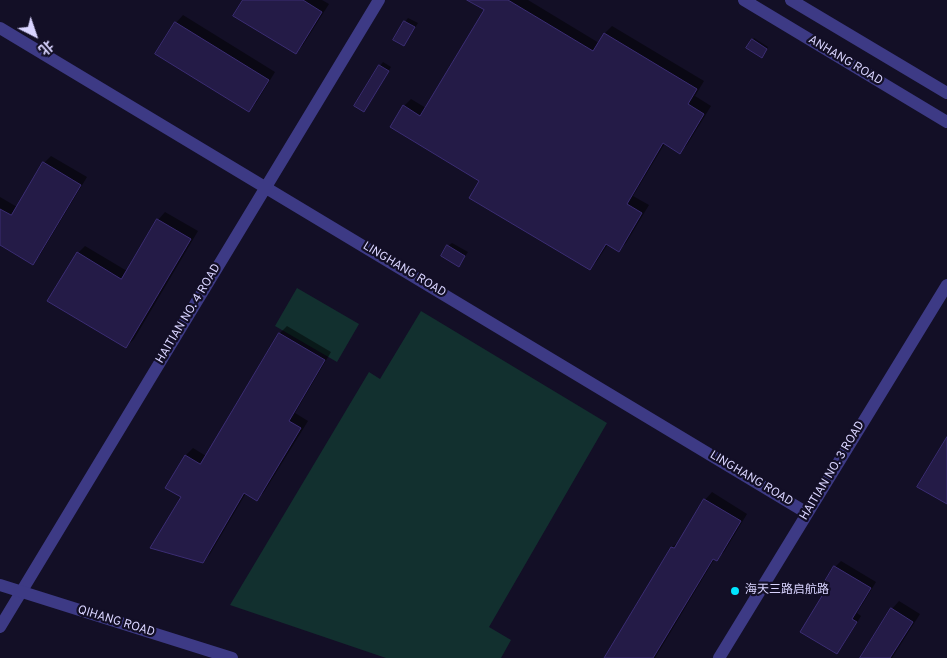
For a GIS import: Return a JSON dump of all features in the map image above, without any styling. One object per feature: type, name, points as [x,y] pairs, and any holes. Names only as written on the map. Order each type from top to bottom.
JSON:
[{"type":"street","name":"HAITIAN NO. 4 ROAD","points":[[0,627],[379,0]]},
{"type":"street","name":"ANHANG ROAD","points":[[744,0],[947,122]]},
{"type":"street","name":"ANHANG ROAD","points":[[791,0],[947,93]]},
{"type":"street","name":"LINGHANG ROAD","points":[[0,28],[266,186],[807,513]]},
{"type":"street","name":"HAITIAN NO. 3 ROAD","points":[[719,658],[947,285]]},
{"type":"street","name":"QIHANG ROAD","points":[[0,585],[232,658]]},
{"type":"green space","points":[[297,288],[359,324],[337,362],[275,326]]},
{"type":"green space","points":[[421,311],[607,423],[489,627],[511,640],[501,658],[386,658],[230,605],[369,372],[380,379]]},
{"type":"building","points":[[243,0],[303,0],[322,12],[296,54],[233,16]]},
{"type":"building","points":[[467,0],[508,0],[593,51],[604,33],[697,89],[688,104],[704,114],[680,154],[663,143],[627,204],[642,213],[619,252],[606,244],[590,270],[469,198],[479,181],[390,127],[403,105],[420,116],[484,10]]},
{"type":"building","points":[[404,21],[415,27],[404,46],[393,40]]},
{"type":"building","points":[[175,22],[269,80],[249,112],[155,54]]},
{"type":"building","points":[[752,39],[767,49],[762,58],[746,48]]},
{"type":"building","points":[[379,65],[389,71],[364,112],[354,106]]},
{"type":"building","points":[[43,162],[81,185],[33,265],[0,245],[0,209],[11,215]]},
{"type":"building","points":[[157,219],[191,239],[126,348],[47,301],[77,252],[121,279]]},
{"type":"building","points":[[447,245],[465,256],[459,267],[441,256]]},
{"type":"building","points":[[279,333],[325,360],[289,421],[301,428],[257,501],[244,493],[203,563],[150,548],[181,497],[165,488],[185,455],[200,464]]},
{"type":"building","points":[[947,437],[947,504],[917,487]]},
{"type":"building","points":[[704,499],[741,521],[717,561],[713,559],[653,658],[604,658],[671,547],[674,548]]},
{"type":"building","points":[[834,566],[871,588],[852,619],[857,622],[837,654],[800,632],[825,591],[821,588]]},
{"type":"building","points":[[891,608],[913,622],[890,658],[860,658]]},
{"type":"place","name":"海天三路启航路","points":[[735,591]]}]
